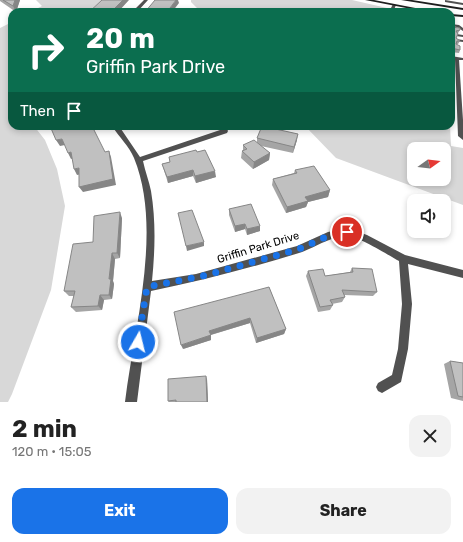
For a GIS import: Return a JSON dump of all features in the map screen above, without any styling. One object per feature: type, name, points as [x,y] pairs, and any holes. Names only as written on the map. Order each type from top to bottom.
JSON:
[{"type":"main road","points":[[367,0],[411,8]]},
{"type":"main road","points":[[394,5],[397,0]]},
{"type":"main road","points":[[403,0],[463,9]]},
{"type":"street","points":[[138,8],[146,0]]},
{"type":"street","points":[[118,130],[138,160],[147,189],[149,230],[149,273],[130,402]]},
{"type":"street","points":[[138,160],[225,131]]},
{"type":"street","name":"Griffin Park Drive","points":[[147,287],[202,276],[299,249],[328,236],[347,232],[364,238],[402,259],[463,274]]},
{"type":"street","points":[[382,387],[397,378],[402,349],[407,304],[402,259]]},
{"type":"lane","points":[[447,7],[446,0],[463,4]]},
{"type":"lane","points":[[455,61],[457,69],[461,136],[463,138]]},
{"type":"shaded area","points":[[36,0],[102,0],[93,8],[38,8],[42,6]]},
{"type":"shaded area","points":[[191,0],[352,0],[387,8],[197,8]]},
{"type":"shaded area","points":[[8,24],[8,130],[37,130],[45,140],[57,169],[65,206],[51,290],[8,402],[0,402],[0,28]]},
{"type":"shaded area","points":[[309,130],[450,130],[451,142],[407,142],[407,184],[336,158]]},
{"type":"shaded area","points":[[451,146],[463,148],[463,205],[451,201],[451,194],[433,194],[412,186],[451,186]]},
{"type":"building","points":[[3,0],[15,0],[13,6]]},
{"type":"building","points":[[102,0],[123,0],[115,8],[93,8]]},
{"type":"building","points":[[155,0],[176,0],[170,8],[148,8]]},
{"type":"building","points":[[455,27],[460,28],[460,30],[456,31],[458,34],[456,38],[460,41],[457,41],[456,44],[460,46],[460,50],[455,49]]},
{"type":"building","points":[[52,130],[94,130],[105,152],[109,151],[113,179],[79,187],[79,168],[74,169],[71,152],[68,153],[62,139],[56,140]]},
{"type":"building","points":[[260,130],[280,130],[298,134],[294,147],[257,138]]},
{"type":"building","points":[[254,140],[270,153],[254,162],[242,151],[247,149],[243,145]]},
{"type":"building","points":[[196,150],[197,152],[205,150],[215,171],[195,176],[193,170],[167,177],[162,164],[170,162],[169,157]]},
{"type":"building","points":[[314,166],[330,190],[305,197],[308,201],[287,207],[273,179],[297,173],[295,170]]},
{"type":"building","points":[[251,204],[260,226],[247,229],[245,224],[235,226],[229,209]]},
{"type":"building","points":[[192,210],[204,242],[186,246],[178,213]]},
{"type":"building","points":[[120,212],[117,253],[112,253],[109,295],[100,295],[98,306],[71,307],[75,291],[64,291],[73,244],[93,242],[94,216]]},
{"type":"building","points":[[352,268],[372,269],[377,292],[342,290],[345,297],[330,300],[333,305],[320,307],[308,271],[323,269],[325,276],[353,272]]},
{"type":"building","points":[[269,287],[286,329],[257,338],[250,318],[209,331],[211,335],[181,345],[174,312]]},
{"type":"building","points":[[450,361],[463,363],[463,397],[458,396]]},
{"type":"building","points":[[206,376],[207,402],[176,402],[176,400],[168,401],[168,379]]},
{"type":"route","points":[[138,342],[147,287],[207,275],[299,249],[328,236],[347,232]]}]
